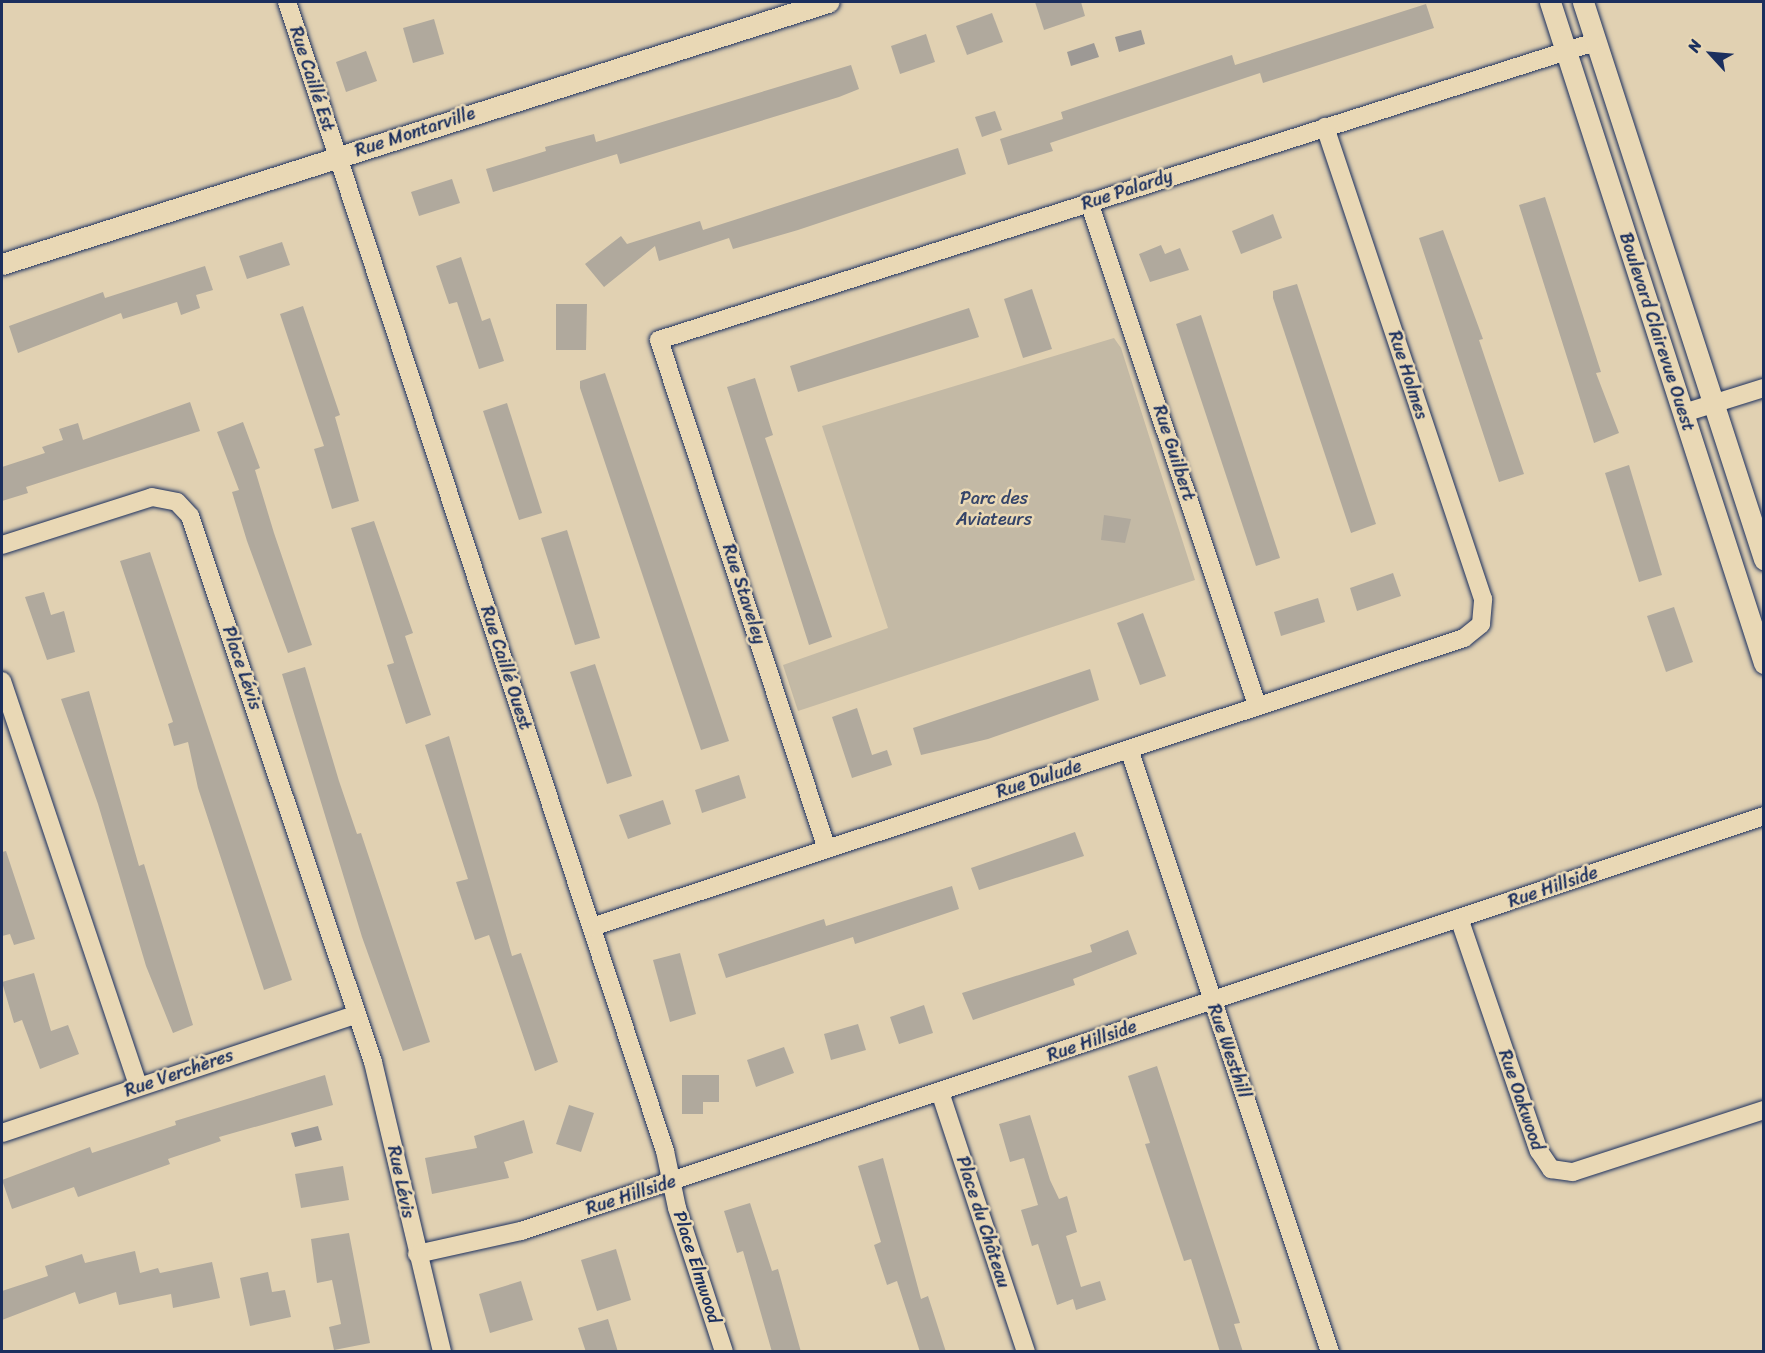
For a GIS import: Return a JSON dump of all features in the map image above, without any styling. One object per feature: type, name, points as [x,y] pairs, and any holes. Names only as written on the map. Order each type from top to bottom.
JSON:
[{"type":"street","name":"Rue Caillé Est","points":[[286,2],[337,157]]},
{"type":"street","name":"Rue Montarville","points":[[2,264],[828,2]]},
{"type":"street","name":"Boulevard Clairevue Ouest","points":[[1550,2],[1764,663]]},
{"type":"street","name":"Boulevard Clairevue Ouest","points":[[1583,2],[1764,559]]},
{"type":"street","name":"Rue Palardy","points":[[659,340],[1595,42]]},
{"type":"street","name":"Rue Holmes","points":[[1325,127],[1483,599],[1481,624]]},
{"type":"street","name":"Rue Caillé Ouest","points":[[337,157],[674,1181]]},
{"type":"street","name":"Rue Guilbert","points":[[1089,202],[1257,705]]},
{"type":"street","name":"Rue Staveley","points":[[659,340],[827,849]]},
{"type":"street","points":[[1684,413],[1764,388]]},
{"type":"street","name":"Place Lévis","points":[[2,545],[152,497],[171,499],[187,511],[357,1014]]},
{"type":"street","name":"Rue Dulude","points":[[592,927],[1464,638],[1481,624]]},
{"type":"street","points":[[2,681],[139,1087]]},
{"type":"street","name":"Rue Westhill","points":[[1129,749],[1330,1352]]},
{"type":"street","name":"Rue Hillside","points":[[417,1254],[521,1231],[1764,816]]},
{"type":"street","name":"Rue Oakwood","points":[[1459,918],[1539,1151],[1551,1169],[1573,1172],[1764,1110]]},
{"type":"street","name":"Rue Verchères","points":[[2,1133],[357,1014]]},
{"type":"street","name":"Rue Lévis","points":[[357,1014],[389,1123],[417,1254],[442,1352]]},
{"type":"street","name":"Place du Château","points":[[940,1092],[1026,1352]]},
{"type":"street","name":"Place Elmwood","points":[[674,1181],[677,1208],[724,1352]]},
{"type":"green space","name":"Parc des Aviateurs","points":[[1114,338],[1121,348],[1195,580],[798,711],[783,665],[888,628],[822,426]]},
{"type":"shaded area","points":[[1141,30],[1145,44],[1119,52],[1115,37]]},
{"type":"shaded area","points":[[1094,43],[1099,57],[1071,66],[1067,52]]},
{"type":"shaded area","points":[[318,1126],[322,1140],[295,1147],[291,1133]]},
{"type":"building","points":[[1035,2],[1081,2],[1085,16],[1044,30]]},
{"type":"building","points":[[1426,4],[1434,28],[1263,83],[1260,73],[1050,143],[1053,151],[1008,165],[1000,139],[1063,119],[1061,112],[1232,55],[1235,65]]},
{"type":"building","points":[[992,13],[1003,42],[967,55],[956,26]]},
{"type":"building","points":[[434,19],[444,54],[413,63],[403,28]]},
{"type":"building","points":[[926,34],[935,62],[900,74],[891,46]]},
{"type":"building","points":[[366,51],[377,81],[346,92],[336,62]]},
{"type":"building","points":[[851,65],[859,89],[839,97],[620,164],[617,154],[493,192],[486,169],[546,151],[545,147],[594,134],[596,142]]},
{"type":"building","points":[[995,111],[1002,130],[982,137],[975,117]]},
{"type":"building","points":[[958,148],[966,174],[798,230],[733,249],[729,238],[659,261],[655,246],[604,287],[585,264],[621,236],[627,244],[700,221],[703,230]]},
{"type":"building","points":[[452,179],[460,203],[419,216],[411,192]]},
{"type":"building","points":[[1545,197],[1601,372],[1596,373],[1619,433],[1594,443],[1519,205]]},
{"type":"building","points":[[1273,214],[1282,238],[1241,254],[1232,231]]},
{"type":"building","points":[[1443,230],[1483,339],[1479,340],[1524,474],[1499,482],[1419,238]]},
{"type":"building","points":[[282,242],[290,265],[247,279],[239,256]]},
{"type":"building","points":[[1161,245],[1165,254],[1180,248],[1189,270],[1150,282],[1139,254]]},
{"type":"building","points":[[461,257],[482,321],[490,318],[504,361],[479,369],[457,302],[449,304],[436,266]]},
{"type":"building","points":[[205,266],[213,290],[196,295],[200,308],[181,315],[177,302],[123,319],[121,313],[18,353],[9,326],[103,292],[105,298]]},
{"type":"building","points":[[1297,284],[1376,524],[1351,533],[1273,298],[1273,291]]},
{"type":"building","points":[[1032,289],[1052,349],[1023,358],[1004,299]]},
{"type":"building","points":[[556,304],[587,304],[586,350],[556,350]]},
{"type":"building","points":[[303,306],[340,415],[335,417],[359,501],[332,509],[314,449],[324,446],[280,314]]},
{"type":"building","points":[[969,308],[979,337],[798,392],[790,366]]},
{"type":"building","points":[[1201,315],[1280,558],[1256,566],[1176,324]]},
{"type":"building","points":[[605,373],[729,741],[701,750],[580,388],[580,381]]},
{"type":"building","points":[[755,378],[773,435],[765,438],[832,637],[809,645],[727,387]]},
{"type":"building","points":[[190,402],[200,431],[26,487],[28,493],[2,501],[2,467],[45,453],[42,447],[63,440],[59,429],[78,423],[83,440]]},
{"type":"building","points":[[507,403],[542,513],[519,520],[483,411]]},
{"type":"building","points":[[243,422],[260,468],[255,470],[274,533],[312,645],[288,653],[247,541],[232,492],[239,490],[217,432]]},
{"type":"building","points":[[1629,465],[1662,575],[1639,582],[1605,473]]},
{"type":"building","points":[[1104,515],[1131,519],[1125,543],[1101,540]]},
{"type":"building","points":[[374,521],[413,633],[405,636],[431,715],[406,724],[387,665],[394,663],[351,528]]},
{"type":"building","points":[[567,530],[600,638],[575,645],[541,538]]},
{"type":"building","points":[[150,552],[292,980],[264,990],[198,788],[188,742],[174,746],[168,724],[173,722],[120,561]]},
{"type":"building","points":[[1393,573],[1401,596],[1357,611],[1350,588]]},
{"type":"building","points":[[44,592],[51,615],[64,611],[75,652],[47,660],[25,597]]},
{"type":"building","points":[[1318,598],[1325,622],[1281,636],[1274,612]]},
{"type":"building","points":[[1674,607],[1693,662],[1666,672],[1647,616]]},
{"type":"building","points":[[1143,613],[1166,676],[1140,685],[1117,623]]},
{"type":"building","points":[[595,664],[632,776],[607,784],[570,672]]},
{"type":"building","points":[[305,667],[339,781],[357,834],[361,833],[430,1042],[403,1051],[362,937],[282,674]]},
{"type":"building","points":[[1090,669],[1099,700],[988,739],[921,755],[913,728]]},
{"type":"building","points":[[89,691],[139,866],[144,864],[193,1025],[173,1033],[146,966],[98,804],[61,699]]},
{"type":"building","points":[[857,708],[872,755],[887,750],[892,765],[852,778],[832,717]]},
{"type":"building","points":[[449,736],[512,956],[521,953],[558,1062],[535,1071],[489,935],[475,940],[456,882],[468,879],[425,745]]},
{"type":"building","points":[[739,775],[746,798],[702,813],[695,790]]},
{"type":"building","points":[[663,800],[671,824],[628,839],[619,815]]},
{"type":"building","points":[[1075,832],[1084,856],[979,890],[971,868]]},
{"type":"building","points":[[6,851],[35,939],[14,945],[10,934],[2,936],[2,852]]},
{"type":"building","points":[[952,886],[959,909],[855,944],[853,937],[726,978],[718,954],[824,919],[826,926]]},
{"type":"building","points":[[1128,930],[1137,954],[1073,979],[1075,985],[973,1020],[962,993],[1092,952],[1090,945]]},
{"type":"building","points":[[680,953],[696,1014],[670,1022],[653,960]]},
{"type":"building","points":[[34,973],[51,1031],[68,1025],[79,1054],[40,1069],[22,1020],[14,1023],[2,982]]},
{"type":"building","points":[[924,1005],[933,1033],[899,1044],[890,1017]]},
{"type":"building","points":[[858,1024],[866,1050],[831,1060],[824,1034]]},
{"type":"building","points":[[784,1047],[794,1073],[756,1087],[747,1060]]},
{"type":"building","points":[[1157,1066],[1240,1323],[1234,1324],[1243,1352],[1220,1352],[1191,1259],[1184,1261],[1145,1144],[1150,1143],[1128,1076]]},
{"type":"building","points":[[325,1075],[333,1105],[219,1137],[221,1141],[168,1159],[170,1164],[78,1197],[74,1187],[12,1209],[2,1180],[90,1147],[92,1153],[176,1125],[175,1121]]},
{"type":"building","points":[[682,1075],[719,1075],[719,1102],[703,1102],[703,1114],[682,1114]]},
{"type":"building","points":[[569,1105],[594,1113],[581,1152],[556,1144]]},
{"type":"building","points":[[1030,1115],[1050,1180],[1059,1199],[1067,1196],[1077,1232],[1066,1236],[1081,1287],[1100,1281],[1106,1300],[1076,1310],[1073,1299],[1057,1305],[1038,1244],[1032,1246],[1021,1210],[1038,1205],[1024,1158],[1010,1162],[999,1124]]},
{"type":"building","points":[[524,1120],[533,1153],[504,1162],[509,1178],[432,1194],[425,1158],[477,1148],[474,1136]]},
{"type":"building","points":[[883,1158],[921,1299],[928,1296],[946,1352],[920,1352],[897,1281],[887,1285],[874,1245],[881,1242],[858,1166]]},
{"type":"building","points":[[343,1166],[349,1200],[301,1208],[295,1174]]},
{"type":"building","points":[[750,1203],[772,1271],[778,1269],[801,1352],[772,1352],[743,1251],[737,1253],[724,1211]]},
{"type":"building","points":[[349,1233],[370,1343],[334,1350],[329,1327],[341,1324],[332,1280],[317,1283],[311,1239]]},
{"type":"building","points":[[616,1249],[631,1300],[597,1311],[581,1260]]},
{"type":"building","points":[[135,1251],[140,1273],[158,1268],[160,1273],[212,1262],[220,1298],[173,1308],[171,1294],[119,1305],[116,1292],[79,1304],[75,1292],[2,1320],[2,1291],[48,1276],[45,1266],[82,1254],[85,1263]]},
{"type":"building","points":[[268,1272],[272,1292],[285,1290],[291,1317],[250,1326],[240,1278]]},
{"type":"building","points":[[521,1281],[533,1320],[490,1333],[479,1294]]},
{"type":"building","points":[[608,1319],[618,1352],[586,1352],[578,1328]]}]
